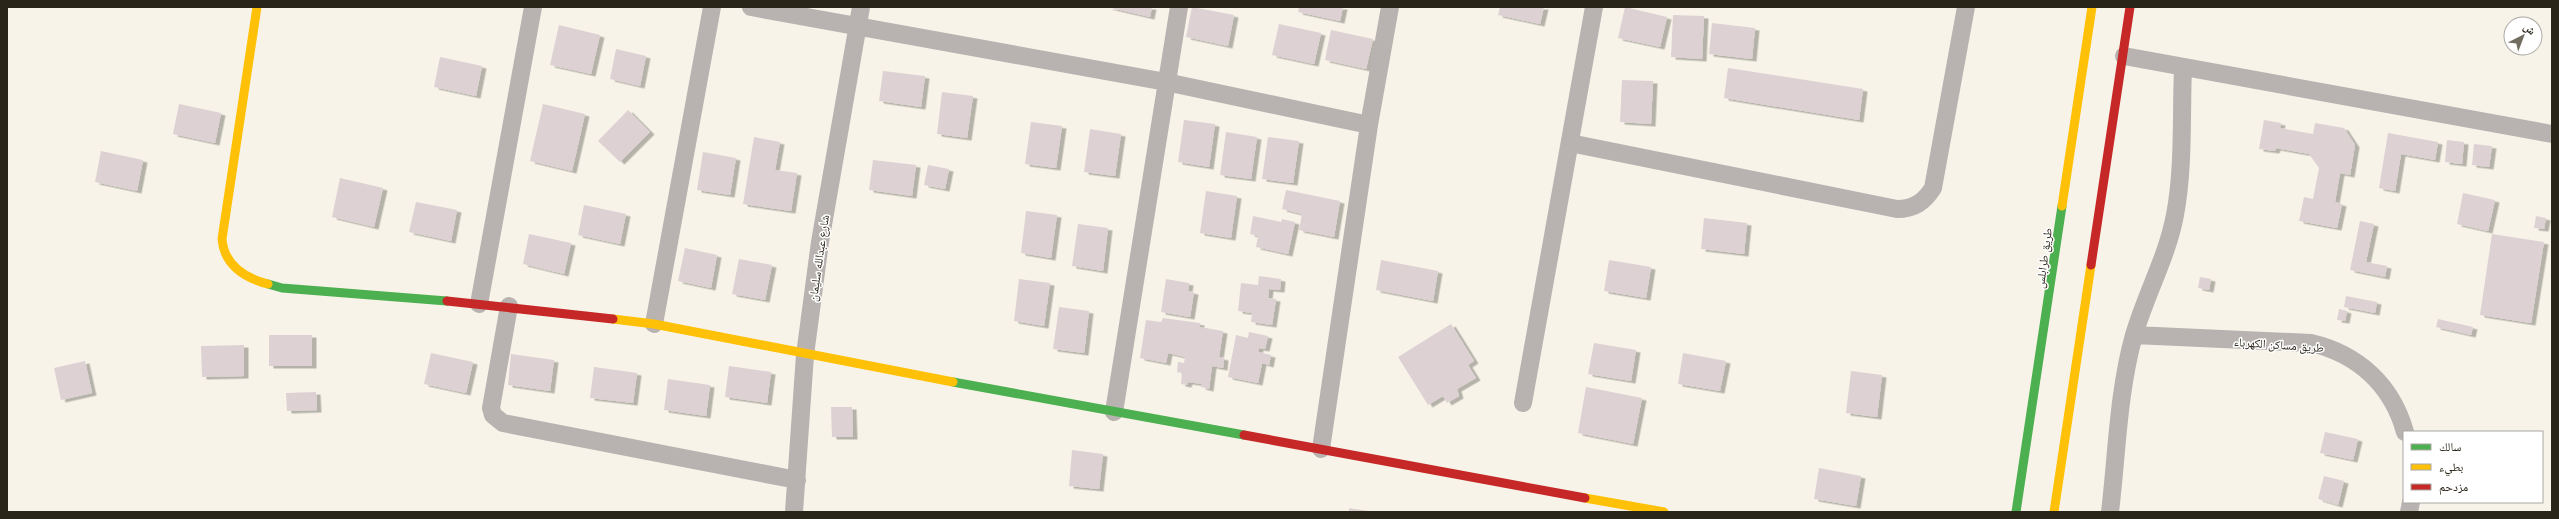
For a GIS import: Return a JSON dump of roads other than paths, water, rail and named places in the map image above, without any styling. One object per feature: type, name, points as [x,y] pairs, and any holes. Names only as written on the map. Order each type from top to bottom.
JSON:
[{"type":"main road","points":[[257,7],[222,232],[224,252],[235,267],[255,281],[282,288],[509,306],[654,324],[805,355],[1664,512]]},
{"type":"main road","name":"طريق طرابلس","points":[[2016,512],[2092,7]]},
{"type":"main road","points":[[2054,512],[2124,56],[2130,7]]},
{"type":"street","points":[[479,304],[533,7]]},
{"type":"street","points":[[654,324],[712,7]]},
{"type":"street","points":[[750,7],[1166,82],[1369,125]]},
{"type":"street","name":"شارع عبدالله سليمان","points":[[794,512],[805,355],[831,175],[861,7]]},
{"type":"street","points":[[1114,412],[1179,7]]},
{"type":"street","points":[[1321,449],[1369,125],[1390,7]]},
{"type":"street","points":[[1523,402],[1594,7]]},
{"type":"street","points":[[1570,143],[1897,209],[1913,207],[1928,196],[1933,188],[1966,7]]},
{"type":"street","points":[[2124,56],[2552,134]]},
{"type":"street","points":[[2110,512],[2125,378],[2134,335],[2162,259],[2175,215],[2178,193],[2183,66]]},
{"type":"street","points":[[509,306],[491,408],[496,419],[503,423],[797,480]]},
{"type":"street","name":"طريق مساكن الكهرباء","points":[[2134,335],[2311,343],[2334,348],[2359,363],[2379,382],[2402,420],[2405,431]]}]
